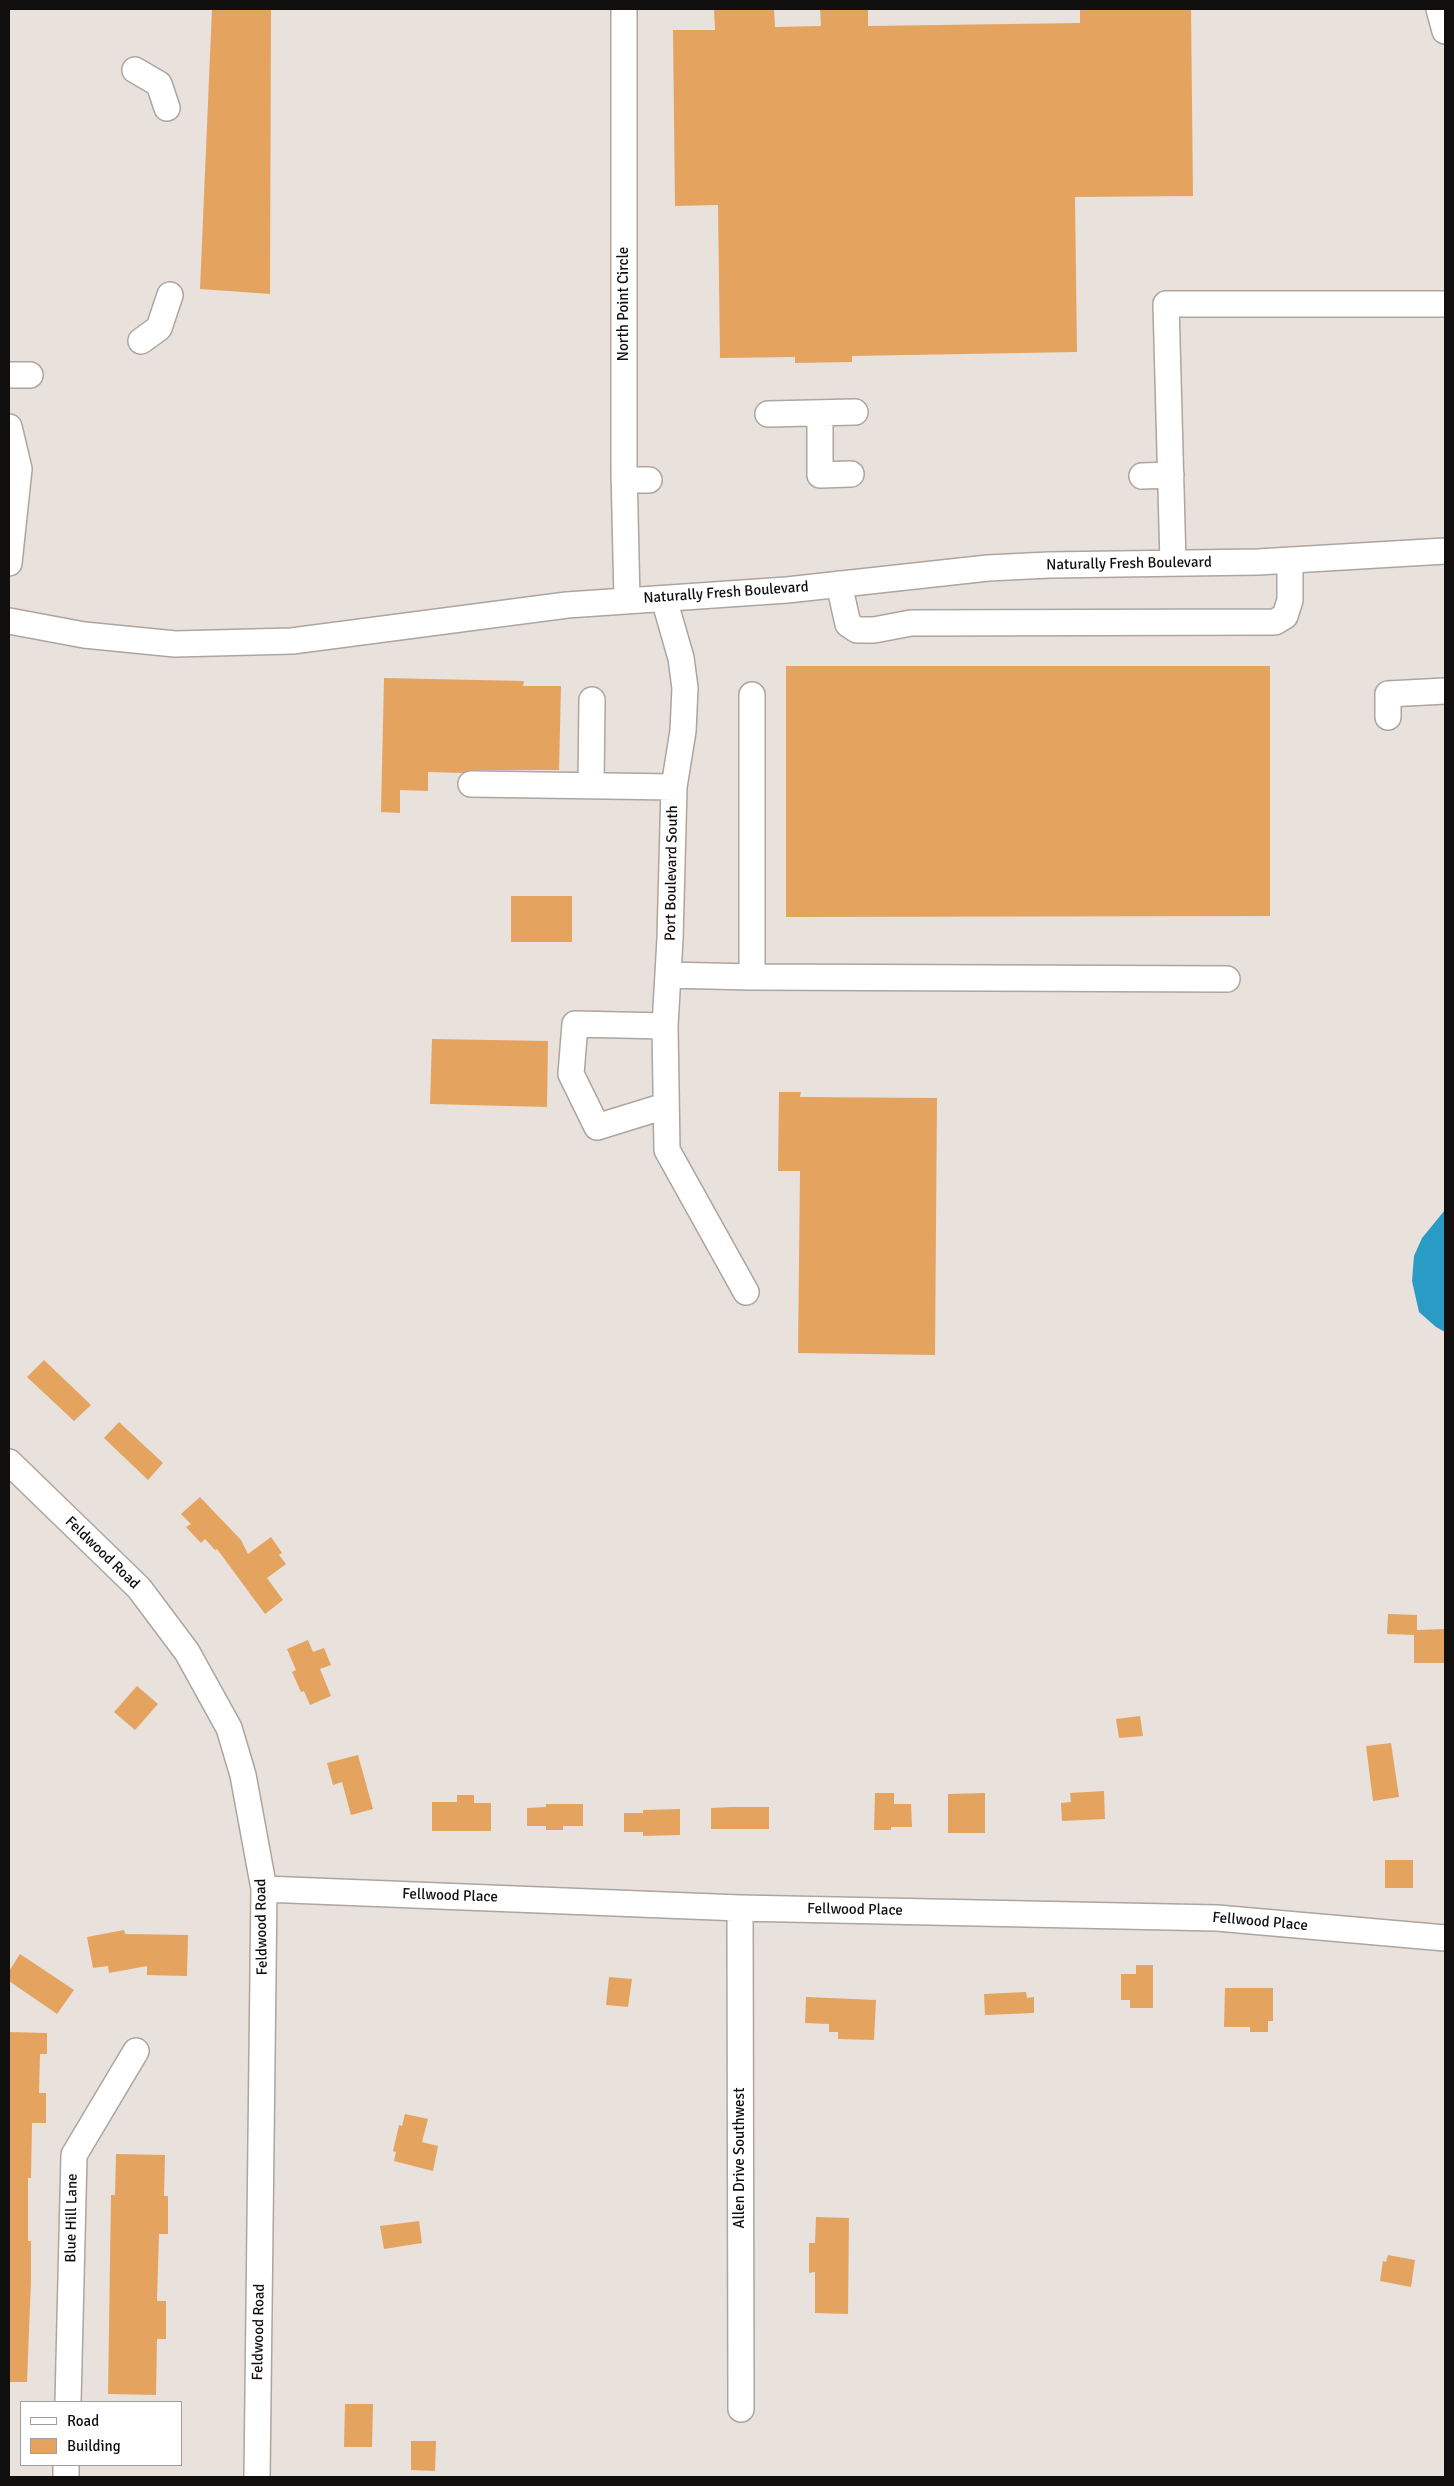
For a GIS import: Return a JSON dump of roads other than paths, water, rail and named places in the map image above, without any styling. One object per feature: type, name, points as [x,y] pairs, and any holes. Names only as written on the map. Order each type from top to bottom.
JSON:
[{"type":"street","name":"North Point Circle","points":[[624,9],[634,414],[624,480],[627,600]]},
{"type":"street","points":[[1439,9],[1445,31]]},
{"type":"street","points":[[135,70],[159,84],[167,108]]},
{"type":"street","points":[[141,341],[159,328],[170,295]]},
{"type":"street","points":[[1173,563],[1166,304],[1445,304]]},
{"type":"street","points":[[768,414],[855,412]]},
{"type":"street","points":[[820,413],[820,475],[851,474]]},
{"type":"street","points":[[9,427],[18,469],[9,563]]},
{"type":"street","points":[[1142,476],[1171,475]]},
{"type":"street","points":[[624,480],[649,480]]},
{"type":"street","name":"Naturally Fresh Boulevard","points":[[9,621],[84,636],[175,644],[292,641],[567,605],[839,584],[988,568],[1290,560],[1445,551]]},
{"type":"street","points":[[839,584],[848,624],[857,630],[874,630],[911,623],[1275,622],[1284,616],[1290,600],[1290,560]]},
{"type":"street","name":"Port Boulevard South","points":[[664,599],[681,658],[685,688],[683,732],[674,787],[665,1026],[667,1150],[746,1292]]},
{"type":"street","points":[[1388,716],[1388,694],[1445,691]]},
{"type":"street","points":[[752,695],[752,977]]},
{"type":"street","points":[[591,785],[592,700]]},
{"type":"street","points":[[472,784],[674,787]]},
{"type":"street","points":[[668,975],[1227,979]]},
{"type":"street","points":[[665,1026],[575,1024],[570,1074],[597,1127],[665,1106]]},
{"type":"street","name":"Feldwood Road","points":[[9,1462],[139,1588],[187,1652],[228,1728],[243,1775],[264,1889],[257,2477]]},
{"type":"street","name":"Fellwood Place","points":[[264,1889],[740,1908],[1217,1918],[1445,1938]]},
{"type":"street","name":"Allen Drive Southwest","points":[[740,1908],[740,2409]]},
{"type":"street","name":"Blue Hill Lane","points":[[68,2401],[74,2155],[136,2051]]},
{"type":"water","points":[[1445,1210],[1445,1332],[1436,1327],[1419,1312],[1412,1281],[1414,1256],[1422,1238]]}]
